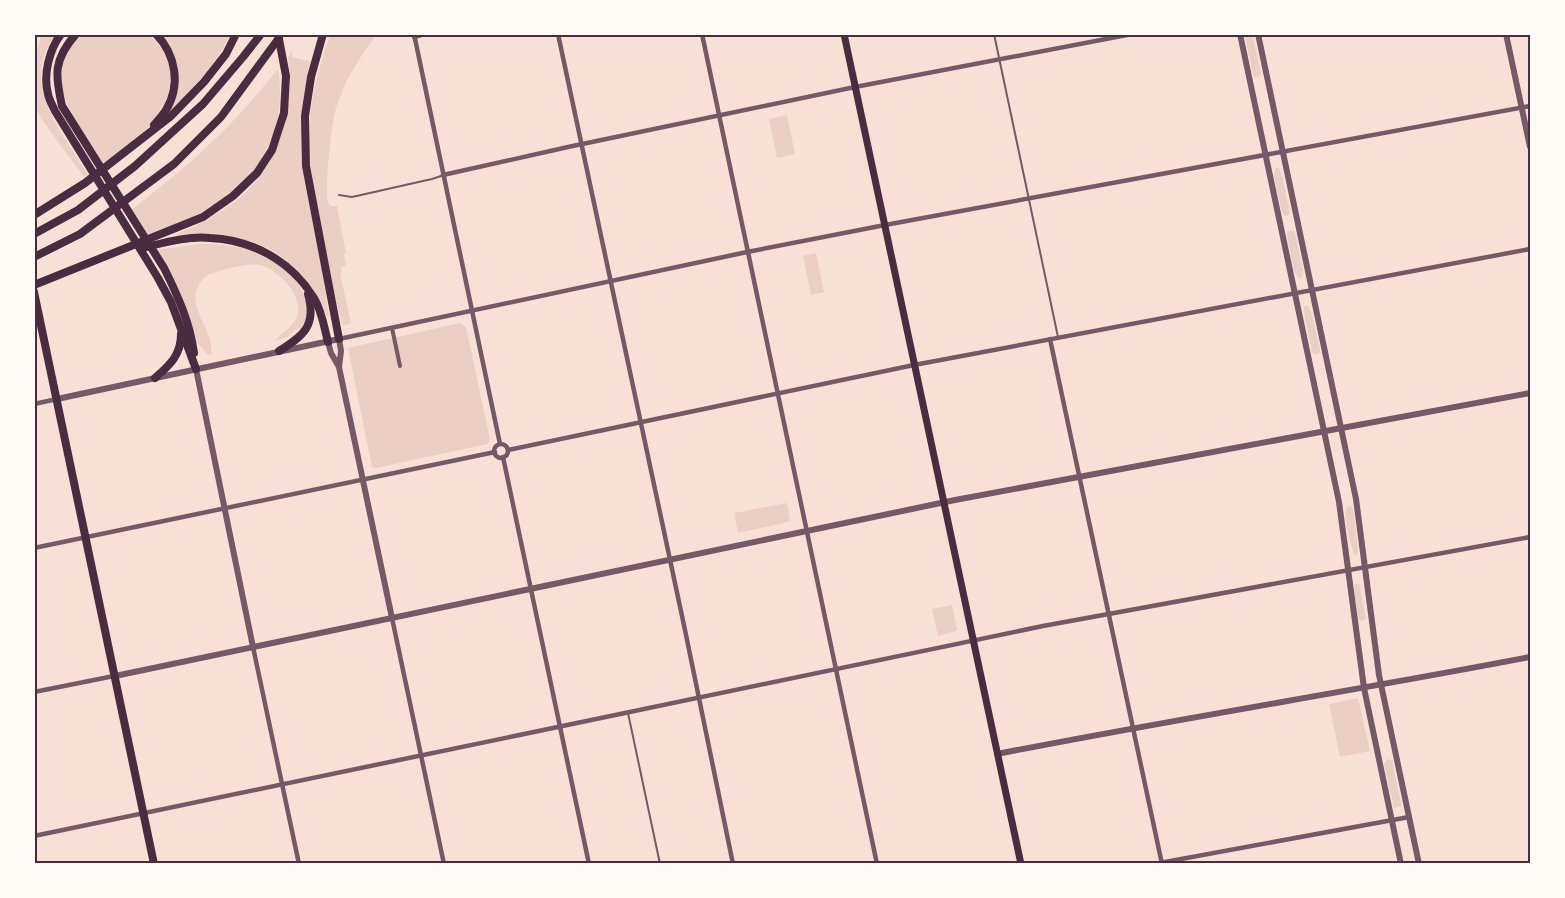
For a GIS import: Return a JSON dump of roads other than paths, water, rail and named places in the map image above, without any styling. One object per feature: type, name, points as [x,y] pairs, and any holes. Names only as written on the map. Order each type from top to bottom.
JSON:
[{"type":"highway","points":[[61,34],[49,58],[47,74],[48,93],[55,111],[158,278],[171,302],[196,369]]},
{"type":"highway","points":[[76,34],[65,46],[57,66],[57,85],[62,106],[165,268],[189,326],[196,369]]},
{"type":"highway","points":[[146,136],[166,110],[173,92],[174,68],[171,56],[156,34]]},
{"type":"highway","points":[[34,215],[85,183],[171,116],[204,82],[226,54],[236,34]]},
{"type":"highway","points":[[34,234],[78,210],[135,166],[203,104],[261,34]]},
{"type":"highway","points":[[34,285],[203,217],[233,196],[257,173],[272,150],[284,113],[286,76],[280,34]]},
{"type":"highway","points":[[34,257],[80,234],[174,164],[221,117],[280,34]]},
{"type":"highway","points":[[323,34],[311,77],[305,116],[306,166],[339,339]]},
{"type":"highway","points":[[108,256],[173,240],[209,237],[242,242],[269,253],[291,269],[314,299],[328,342]]},
{"type":"highway","points":[[279,351],[299,338],[306,330],[311,308],[306,288]]},
{"type":"highway","points":[[154,378],[175,358],[181,344],[181,327]]},
{"type":"main road","points":[[844,34],[1021,864]]},
{"type":"main road","points":[[34,292],[154,864]]},
{"type":"street","points":[[425,34],[414,36],[500,444]]},
{"type":"street","points":[[558,34],[733,864]]},
{"type":"street","points":[[702,34],[877,864]]},
{"type":"street","points":[[443,175],[855,87],[1132,34]]},
{"type":"street","points":[[1240,34],[1339,502],[1364,688],[1401,864]]},
{"type":"street","points":[[1258,34],[1356,499],[1381,684],[1419,864]]},
{"type":"street","points":[[1506,34],[1530,147]]},
{"type":"street","points":[[34,404],[747,252],[1530,106]]},
{"type":"street","points":[[508,450],[914,365],[1530,249]]},
{"type":"street","points":[[392,328],[400,366]]},
{"type":"street","points":[[339,339],[341,351],[339,367]]},
{"type":"street","points":[[1050,339],[1162,863]]},
{"type":"street","points":[[328,342],[339,367],[444,864]]},
{"type":"street","points":[[196,369],[299,864]]},
{"type":"street","points":[[34,692],[944,503],[1530,393]]},
{"type":"street","points":[[500,444],[508,450]]},
{"type":"street","points":[[495,452],[495,448],[500,444]]},
{"type":"street","points":[[503,457],[508,450]]},
{"type":"street","points":[[34,548],[495,452]]},
{"type":"street","points":[[495,452],[499,457],[503,457]]},
{"type":"street","points":[[503,457],[589,864]]},
{"type":"street","points":[[34,836],[973,640],[1109,613],[1530,537]]},
{"type":"street","points":[[997,754],[1530,657]]},
{"type":"street","points":[[1154,864],[1409,817]]},
{"type":"lane","points":[[994,34],[1058,337]]},
{"type":"lane","points":[[339,195],[352,196],[443,175]]},
{"type":"lane","points":[[628,713],[660,864]]}]
